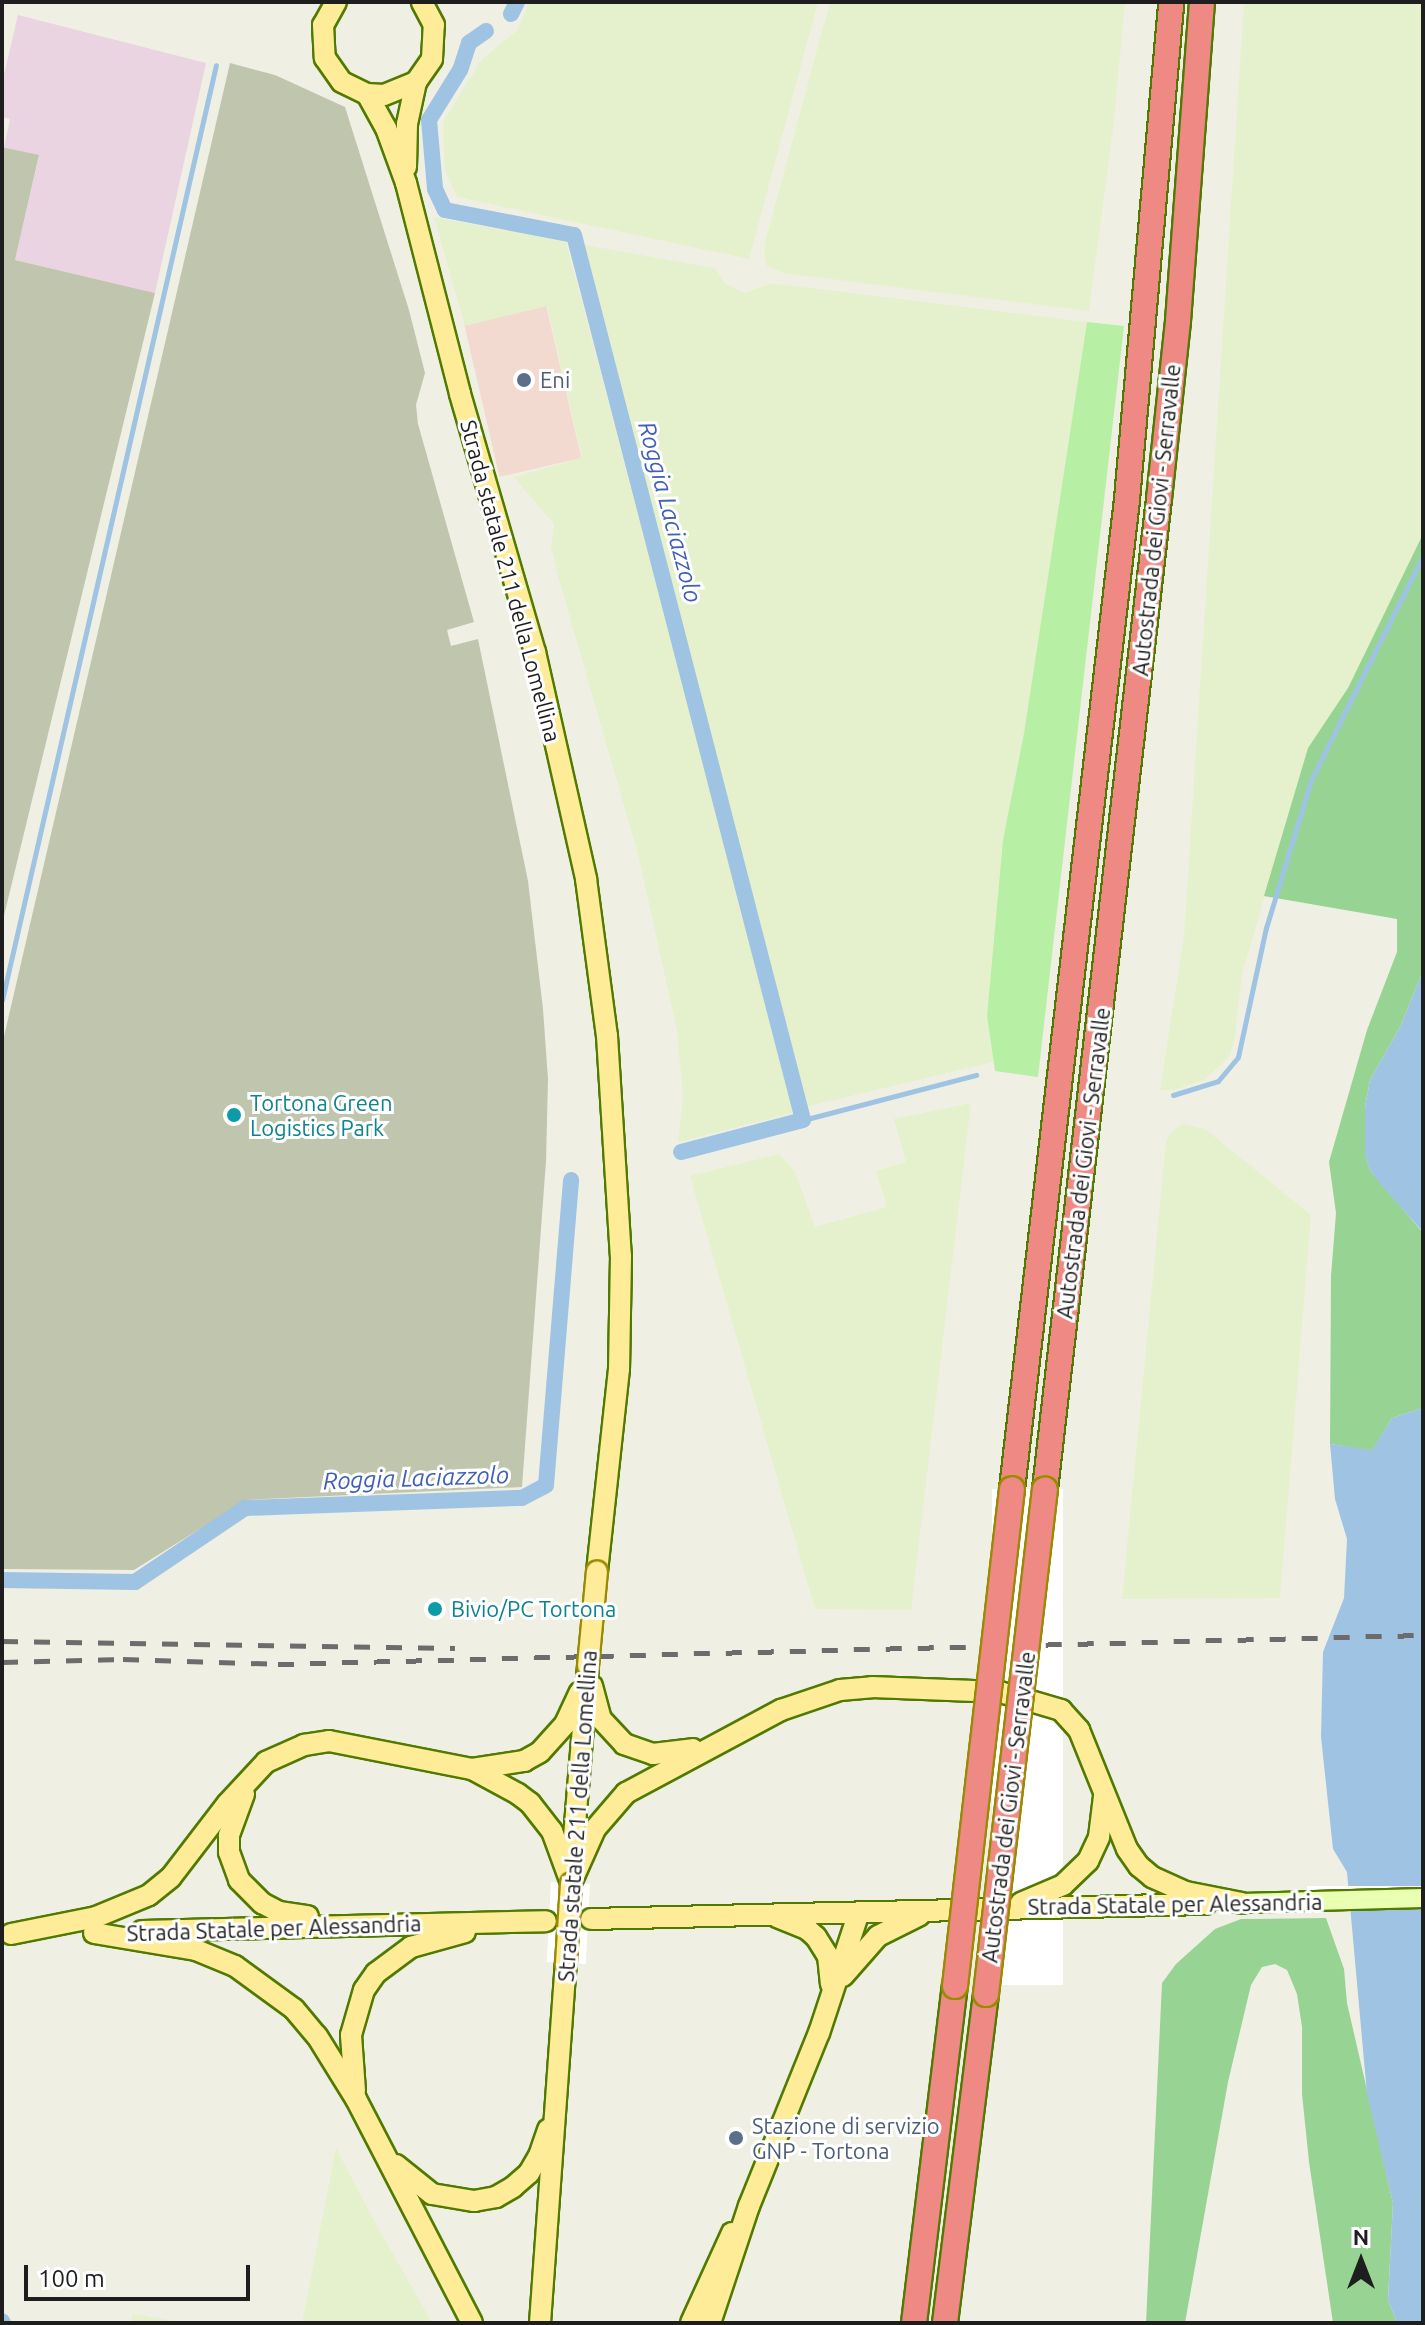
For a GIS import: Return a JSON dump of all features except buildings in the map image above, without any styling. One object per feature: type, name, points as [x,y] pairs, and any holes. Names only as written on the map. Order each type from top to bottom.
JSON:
[{"type":"highway","name":"Autostrada dei Giovi - Serravalle","points":[[914,2323],[1127,499],[1171,2]]},
{"type":"highway","name":"Autostrada dei Giovi - Serravalle","points":[[945,2323],[1159,499],[1178,321],[1202,2]]},
{"type":"main road","name":"Strada statale 211 della Lomellina","points":[[336,2],[323,25],[325,58],[342,82],[367,94],[386,128],[406,183],[460,394],[535,652],[586,879],[607,1036],[621,1256],[619,1369],[588,1666],[541,2321]]},
{"type":"main road","name":"Strada statale 211 della Lomellina","points":[[406,183],[407,124],[416,82],[426,71],[436,45],[434,25],[422,2]]},
{"type":"main road","points":[[367,94],[384,95],[416,82]]},
{"type":"main road","points":[[588,1666],[601,1719],[624,1744],[653,1754],[674,1754],[714,1744]]},
{"type":"main road","points":[[472,1769],[524,1761],[554,1739],[572,1712],[588,1666]]},
{"type":"main road","points":[[571,1883],[585,1846],[609,1809],[651,1777],[781,1710],[825,1694],[872,1687],[1000,1692],[1036,1700],[1061,1710],[1079,1730],[1127,1849],[1152,1877],[1186,1892],[1242,1903]]},
{"type":"main road","points":[[6,1934],[96,1917],[149,1895],[171,1877],[266,1762],[286,1751],[329,1741],[472,1769],[518,1794],[542,1816],[560,1848],[571,1883]]},
{"type":"main road","points":[[252,1776],[229,1835],[233,1867],[248,1892],[279,1912],[387,1924]]},
{"type":"main road","points":[[1010,1908],[1063,1885],[1088,1861],[1099,1837],[1104,1796]]},
{"type":"main road","name":"Strada Statale per Alessandria","points":[[591,1919],[1423,1898]]},
{"type":"main road","points":[[832,1992],[854,1961],[878,1936],[929,1911]]},
{"type":"main road","points":[[710,2323],[749,2206],[832,1992],[859,1912]]},
{"type":"main road","points":[[766,1913],[807,1929],[816,1937],[828,1956],[832,1992]]},
{"type":"main road","name":"Strada Statale per Alessandria","points":[[6,1934],[546,1921]]},
{"type":"main road","points":[[356,2099],[351,2035],[364,1990],[376,1973],[411,1947],[442,1936],[515,1922]]},
{"type":"main road","points":[[94,1933],[196,1950],[235,1966],[267,1986],[294,2009],[317,2036],[356,2099],[472,2323]]},
{"type":"main road","points":[[384,2153],[413,2182],[432,2194],[474,2201],[496,2197],[513,2187],[539,2156],[560,2076]]},
{"type":"main road","points":[[691,2323],[712,2270],[749,2206]]},
{"type":"shaded area","points":[[529,2],[818,2],[749,259],[457,197],[445,170],[443,122],[482,59],[517,31]]},
{"type":"shaded area","points":[[830,2],[1125,2],[1114,121],[1089,311],[783,273],[767,266],[764,253],[766,239]]},
{"type":"shaded area","points":[[1244,2],[1423,2],[1423,534],[1348,688],[1308,748],[1242,974],[1234,1043],[1229,1057],[1204,1080],[1174,1090],[1160,1090],[1184,936]]},
{"type":"shaded area","points":[[18,15],[206,63],[155,293],[15,260],[39,156],[4,147],[10,119],[2,117],[2,83]]},
{"type":"shaded area","name":"Tortona Green Logistics Park","points":[[230,63],[275,75],[345,107],[409,310],[425,373],[416,405],[418,424],[474,622],[447,630],[451,646],[478,639],[528,881],[543,1009],[548,1079],[546,1161],[522,1487],[246,1500],[134,1570],[2,1569],[2,1045]]},
{"type":"shaded area","points":[[2,147],[39,155],[15,260],[155,293],[2,924]]},
{"type":"shaded area","points":[[434,217],[566,242],[796,1112],[678,1142],[683,1098],[677,1030],[638,854],[558,576],[551,546],[554,524],[514,477],[582,458],[547,306],[465,326]]},
{"type":"shaded area","points":[[585,245],[714,268],[726,284],[744,293],[771,284],[786,285],[1087,322],[1024,733],[1003,840],[987,1016],[993,1062],[805,1107]]},
{"type":"shaded area","points":[[546,305],[581,458],[499,477],[464,324]]},
{"type":"shaded area","points":[[971,1103],[911,1610],[815,1609],[690,1176],[779,1154],[795,1172],[815,1227],[887,1207],[876,1171],[906,1162],[894,1119]]},
{"type":"shaded area","points":[[1183,1124],[1205,1129],[1311,1215],[1280,1598],[1122,1599],[1166,1141],[1173,1130]]},
{"type":"shaded area","points":[[336,2148],[372,2217],[432,2323],[302,2323]]},
{"type":"shaded area","points":[[133,2314],[187,2323],[131,2323]]},
{"type":"green space","points":[[1087,322],[1124,326],[1038,1077],[995,1071],[987,1016],[1003,840],[1024,733]]},
{"type":"green space","points":[[1423,534],[1423,971],[1400,1027],[1370,1080],[1365,1107],[1365,1153],[1370,1170],[1423,1233],[1423,1408],[1392,1418],[1372,1451],[1330,1444],[1331,1276],[1336,1213],[1329,1162],[1367,1030],[1397,952],[1397,919],[1264,896],[1308,748],[1348,688]]},
{"type":"green space","points":[[1326,1918],[1344,1969],[1347,2003],[1393,2203],[1388,2300],[1397,2323],[1333,2323],[1309,2162],[1302,2094],[1302,2027],[1297,1994],[1287,1970],[1275,1964],[1262,1967],[1251,1985],[1228,2082],[1185,2323],[1146,2323],[1162,1983],[1176,1964],[1215,1929],[1241,1919]]},
{"type":"water","points":[[1423,971],[1423,1232],[1370,1170],[1365,1154],[1365,1107],[1370,1080],[1400,1027]]},
{"type":"water","points":[[1423,1408],[1423,2323],[1397,2323],[1388,2300],[1393,2203],[1367,2094],[1347,1872],[1333,1849],[1321,1737],[1323,1652],[1344,1598],[1347,1539],[1335,1499],[1330,1444],[1372,1450],[1392,1418]]},
{"type":"pier","points":[[992,1489],[1063,1489],[1063,1985],[992,1985]]},
{"type":"pier","points":[[551,1882],[590,1884],[586,1964],[547,1962]]},
{"type":"pier","points":[[1307,1886],[1423,1886],[1423,1909],[1307,1909]]},
{"type":"waterway","name":"Roggia Laciazzolo","points":[[511,14],[517,2]]},
{"type":"waterway","name":"Roggia Laciazzolo","points":[[486,31],[469,43],[460,70],[429,120],[435,189],[445,210],[574,235],[803,1120],[681,1152]]},
{"type":"waterway","points":[[2,1000],[216,65]]},
{"type":"waterway","points":[[1173,1095],[1218,1081],[1238,1057],[1266,928],[1311,780],[1423,555]]},
{"type":"waterway","points":[[803,1120],[976,1075]]},
{"type":"waterway","name":"Roggia Laciazzolo","points":[[2,1580],[135,1582],[245,1508],[522,1498],[546,1485],[571,1180]]},
{"type":"railway","points":[[2,1662],[123,1659],[278,1664],[1423,1635]]},
{"type":"railway","points":[[2,1641],[455,1648]]},
{"type":"place","name":"Eni","points":[[524,380]]},
{"type":"place","name":"Tortona Green Logistics Park","points":[[234,1115]]},
{"type":"place","name":"Bivio/PC Tortona","points":[[435,1609]]},
{"type":"place","name":"Stazione di servizio GNP - Tortona","points":[[736,2138]]}]
